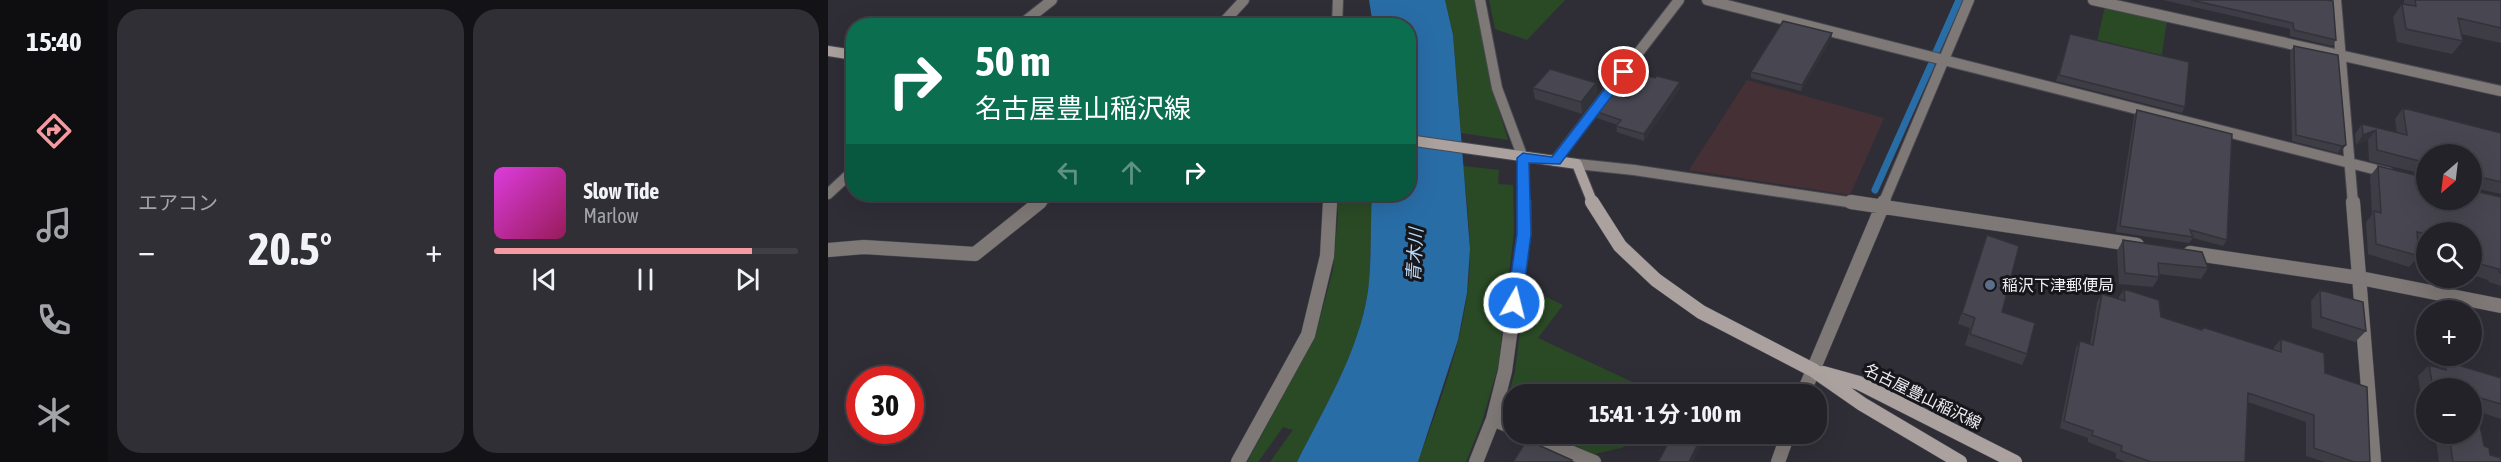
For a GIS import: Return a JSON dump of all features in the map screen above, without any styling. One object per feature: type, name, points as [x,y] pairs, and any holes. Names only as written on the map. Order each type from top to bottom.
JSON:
[{"type":"main road","points":[[828,51],[846,54]]},
{"type":"main road","points":[[1416,141],[1577,164]]},
{"type":"main road","name":"名古屋豊山稲沢線","points":[[1577,164],[1595,209],[1620,246],[1656,280],[1701,312],[1813,370],[1862,404],[1960,462]]},
{"type":"main road","name":"名古屋豊山稲沢線","points":[[1813,370],[1859,383],[2015,462]]},
{"type":"street","points":[[1029,18],[1052,0]]},
{"type":"street","points":[[1227,18],[1244,0]]},
{"type":"street","points":[[1337,18],[1338,0]]},
{"type":"street","points":[[1476,462],[1493,419],[1505,371],[1524,234],[1523,158],[1497,88],[1480,0]]},
{"type":"street","points":[[1555,161],[1679,0]]},
{"type":"street","points":[[1707,0],[2405,177]]},
{"type":"street","points":[[1807,384],[1970,0]]},
{"type":"street","points":[[2093,0],[2501,91]]},
{"type":"street","points":[[2336,0],[2374,462]]},
{"type":"street","points":[[1577,164],[1646,172],[2155,248]]},
{"type":"street","points":[[828,194],[846,177]]},
{"type":"street","points":[[828,250],[864,247],[975,254],[1042,201]]},
{"type":"street","points":[[1238,462],[1308,335],[1327,256],[1330,201]]},
{"type":"street","points":[[2176,251],[2360,278],[2501,306]]},
{"type":"street","points":[[1493,419],[1503,423]]},
{"type":"street","points":[[1550,444],[1594,462]]},
{"type":"street","points":[[1778,462],[1784,444]]},
{"type":"shaded area","points":[[1747,80],[1884,118],[1850,195],[1689,170]]},
{"type":"green space","points":[[1445,0],[1474,0],[1493,91],[1508,140],[1461,133],[1453,35]]},
{"type":"green space","points":[[1489,0],[1565,0],[1527,40],[1495,29]]},
{"type":"green space","points":[[2105,6],[2167,20],[2161,61],[2096,46]]},
{"type":"green space","points":[[1463,166],[1499,170],[1498,184],[1513,185],[1514,232],[1498,367],[1482,422],[1466,462],[1418,462],[1454,357],[1466,303],[1470,248]]},
{"type":"green space","points":[[1336,201],[1372,201],[1368,291],[1349,358],[1297,462],[1270,462],[1293,430],[1283,427],[1258,462],[1247,462],[1315,337],[1333,270],[1338,214]]},
{"type":"green space","points":[[1532,293],[1538,293],[1563,305],[1538,338],[1637,384],[1512,384],[1524,299]]},
{"type":"green space","points":[[1572,444],[1630,444],[1621,448],[1594,454]]},
{"type":"water","name":"青木川","points":[[1369,0],[1445,0],[1453,35],[1470,249],[1467,293],[1458,340],[1418,462],[1297,462],[1349,358],[1357,336],[1368,291],[1372,201],[1416,201],[1416,18],[1372,18]]},
{"type":"building","points":[[2191,0],[2333,1],[2336,40],[2294,30],[2293,23]]},
{"type":"building","points":[[2415,0],[2501,0],[2501,28],[2458,18],[2463,41],[2406,29],[2402,4],[2416,6]]},
{"type":"building","points":[[1783,21],[1832,33],[1802,85],[1751,72]]},
{"type":"building","points":[[2070,34],[2189,62],[2185,107],[2059,75]]},
{"type":"building","points":[[2294,46],[2338,55],[2346,145],[2296,135]]},
{"type":"building","points":[[1550,69],[1596,83],[1581,102],[1533,88]]},
{"type":"building","points":[[1648,76],[1680,82],[1644,134],[1616,126],[1621,120],[1597,112],[1612,93],[1628,98]]},
{"type":"building","points":[[2403,108],[2501,133],[2501,182],[2482,177],[2482,144],[2416,144],[2416,160],[2377,150],[2376,130],[2363,135],[2362,124],[2407,135]]},
{"type":"building","points":[[2137,110],[2232,134],[2227,240],[2190,230],[2193,237],[2120,226]]},
{"type":"building","points":[[2378,166],[2416,175],[2416,210],[2482,210],[2482,193],[2501,197],[2501,273],[2499,269],[2482,265],[2482,222],[2416,222],[2416,255],[2376,244],[2374,211],[2381,213]]},
{"type":"building","points":[[1987,235],[2019,246],[2002,312],[2035,323],[2027,354],[1970,334],[1975,318],[1962,313]]},
{"type":"building","points":[[2123,240],[2202,252],[2208,268],[2158,263],[2159,277],[2125,273]]},
{"type":"building","points":[[2124,289],[2159,300],[2161,317],[2202,330],[2202,327],[2281,352],[2281,339],[2324,353],[2325,373],[2367,387],[2370,462],[2354,462],[2314,448],[2314,415],[2248,393],[2245,462],[2151,462],[2121,451],[2122,446],[2092,435],[2093,431],[2064,421],[2080,341],[2093,345],[2102,294],[2125,301]]},
{"type":"building","points":[[2320,290],[2363,302],[2366,331],[2321,317]]},
{"type":"building","points":[[2429,366],[2446,370],[2446,366],[2461,366],[2501,378],[2501,404],[2482,398],[2482,378],[2431,378]]},
{"type":"building","points":[[2482,436],[2484,446],[2489,448],[2490,455],[2501,458],[2501,462],[2453,462],[2450,444],[2482,444]]},
{"type":"building","points":[[1524,444],[1536,444],[1572,460],[1571,462],[1513,462]]},
{"type":"building","points":[[1668,444],[1698,444],[1689,462],[1658,462]]},
{"type":"waterway","points":[[1936,52],[1959,0]]},
{"type":"waterway","points":[[1875,190],[1931,65]]},
{"type":"place","name":"稲沢下津郵便局","points":[[1990,285]]},
{"type":"route","points":[[1514,303],[1524,234],[1523,158],[1555,161],[1624,72]]}]
